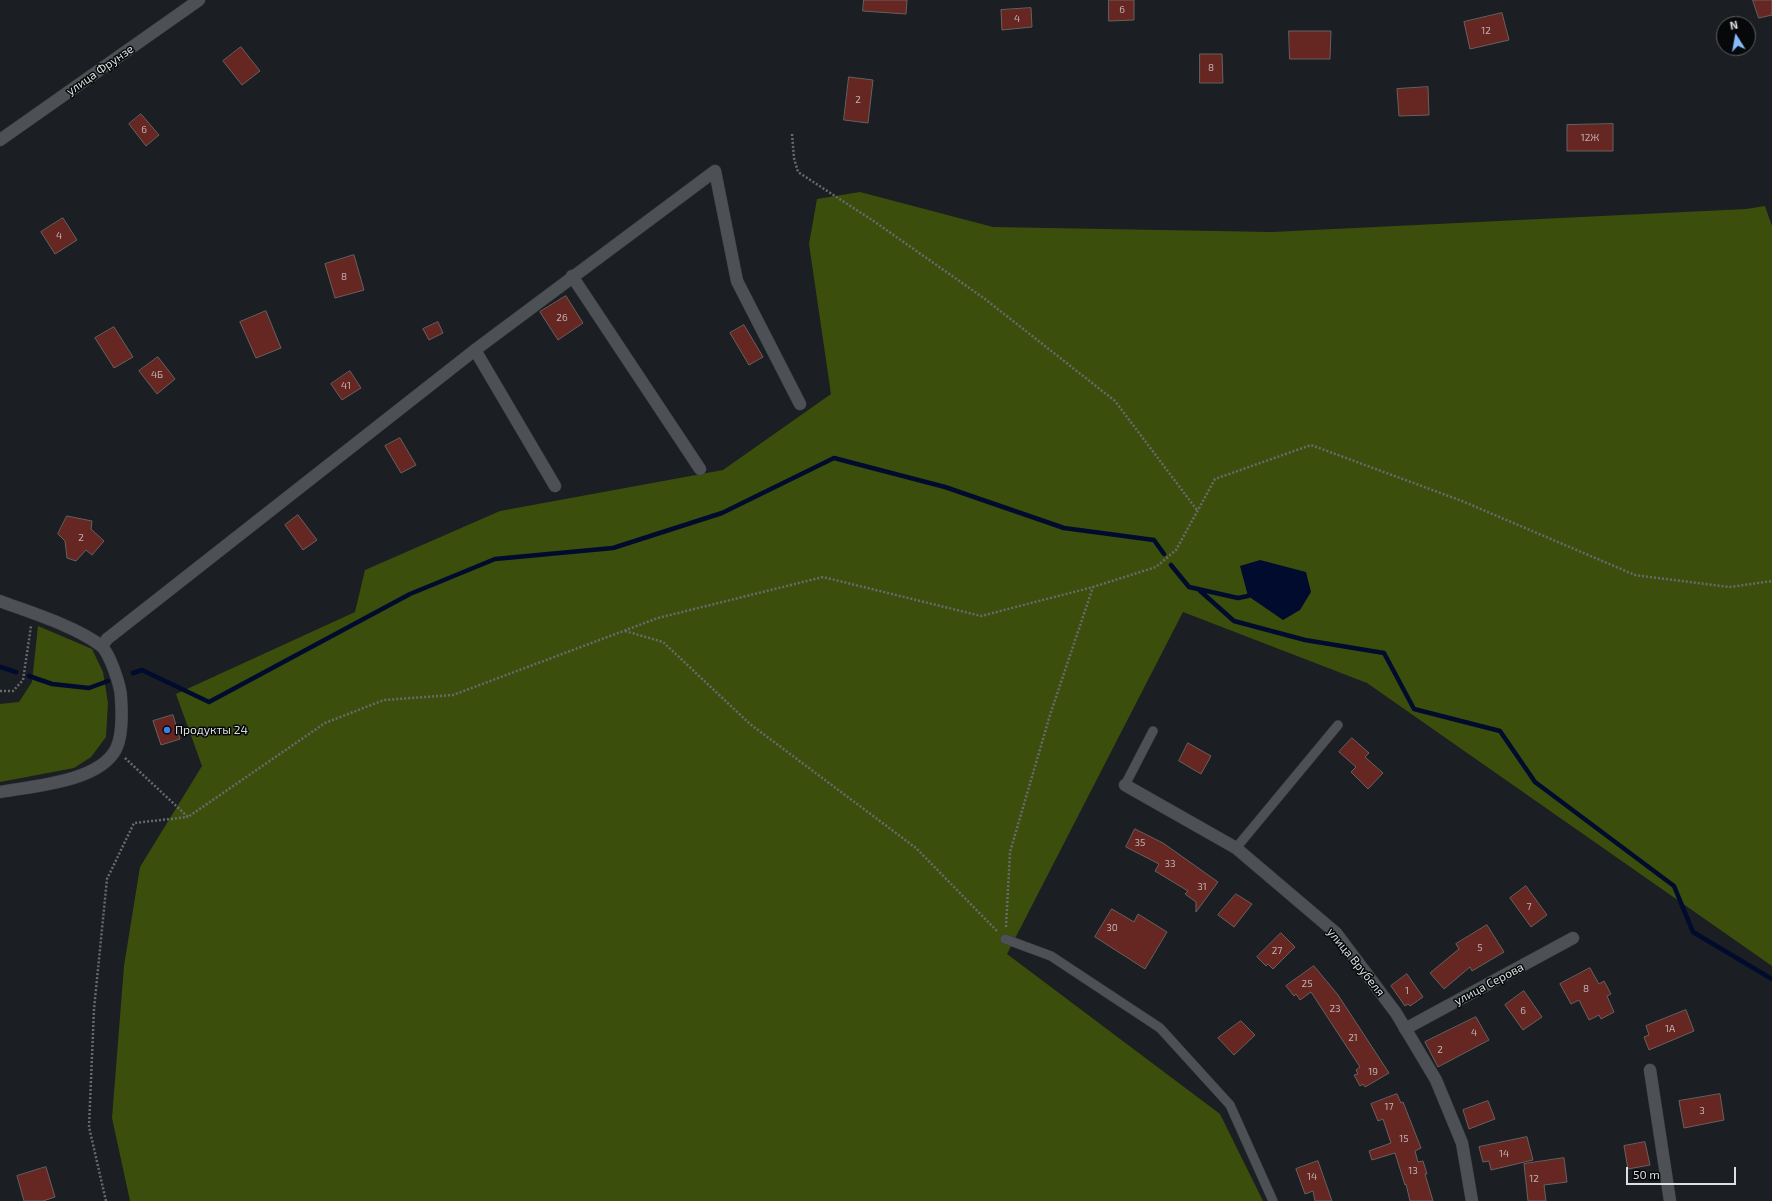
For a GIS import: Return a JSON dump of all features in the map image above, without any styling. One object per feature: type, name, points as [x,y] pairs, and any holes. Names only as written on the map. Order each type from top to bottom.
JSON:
[{"type":"street","name":"улица Фрунзе","points":[[0,140],[200,0]]},
{"type":"street","points":[[102,646],[107,639],[474,350],[715,171],[737,281],[800,404]]},
{"type":"street","points":[[572,276],[700,469]]},
{"type":"street","points":[[474,350],[555,486]]},
{"type":"street","points":[[0,601],[81,634],[102,646],[115,672],[121,695],[122,719],[116,748],[106,762],[74,778],[0,792]]},
{"type":"street","name":"улица Врубеля","points":[[1125,785],[1236,848],[1336,933],[1396,1013],[1436,1080],[1462,1143],[1472,1201]]},
{"type":"street","name":"улица Серова","points":[[1405,1029],[1573,938]]},
{"type":"street","points":[[1650,1070],[1670,1201]]},
{"type":"lane","points":[[1236,848],[1338,725]]},
{"type":"lane","points":[[1125,785],[1153,730]]},
{"type":"lane","points":[[1005,939],[1051,956],[1160,1028],[1230,1105],[1273,1201]]},
{"type":"path","points":[[792,134],[794,158],[798,172],[875,222],[985,299],[1115,401],[1197,510]]},
{"type":"path","points":[[106,1201],[89,1127],[94,1009],[107,879],[134,823],[188,817],[325,723],[384,700],[453,695],[658,618],[823,577],[981,616],[1093,587],[1156,567],[1176,550],[1215,479],[1311,446],[1462,501],[1635,575],[1730,588],[1772,581]]},
{"type":"path","points":[[1005,939],[1010,852],[1050,715],[1093,587]]},
{"type":"path","points":[[0,691],[13,691],[23,680],[33,614]]},
{"type":"path","points":[[624,631],[663,642],[750,724],[916,848],[1005,939]]},
{"type":"path","points":[[116,748],[188,817]]},
{"type":"green space","points":[[860,192],[993,227],[1272,232],[1746,209],[1765,206],[1772,226],[1772,966],[1367,683],[1183,612],[1007,954],[1220,1114],[1263,1201],[130,1201],[112,1118],[124,966],[140,867],[202,766],[176,694],[355,612],[365,570],[500,511],[723,470],[831,394],[809,244],[817,199]]},
{"type":"green space","points":[[38,626],[92,649],[103,672],[108,703],[106,737],[91,757],[74,768],[0,782],[0,704],[19,702],[32,682]]},
{"type":"water","points":[[1260,560],[1306,572],[1311,592],[1300,610],[1283,620],[1248,596],[1240,566]]},
{"type":"building","points":[[864,0],[907,0],[906,14],[863,11]]},
{"type":"building","points":[[1109,0],[1134,0],[1134,20],[1109,21]]},
{"type":"building","points":[[1753,0],[1772,0],[1772,15],[1759,18]]},
{"type":"building","points":[[1031,8],[1032,27],[1002,30],[1001,10]]},
{"type":"building","points":[[1502,13],[1509,40],[1470,49],[1464,22]]},
{"type":"building","points":[[1289,31],[1331,31],[1330,59],[1290,59]]},
{"type":"building","points":[[241,47],[260,71],[242,85],[223,61]]},
{"type":"building","points":[[1200,54],[1222,54],[1223,83],[1200,83]]},
{"type":"building","points":[[849,77],[873,80],[868,123],[844,120]]},
{"type":"building","points":[[1428,87],[1429,115],[1399,116],[1397,89]]},
{"type":"building","points":[[141,114],[159,135],[146,146],[129,124]]},
{"type":"building","points":[[1613,124],[1613,151],[1567,151],[1567,125]]},
{"type":"building","points":[[63,218],[77,240],[55,254],[41,232]]},
{"type":"building","points":[[354,255],[364,290],[335,298],[325,264]]},
{"type":"building","points":[[566,296],[583,323],[558,340],[540,312]]},
{"type":"building","points":[[266,311],[281,348],[256,358],[240,322]]},
{"type":"building","points":[[438,322],[443,333],[429,340],[423,329]]},
{"type":"building","points":[[744,325],[763,357],[749,365],[730,333]]},
{"type":"building","points":[[114,327],[133,357],[114,368],[95,338]]},
{"type":"building","points":[[158,357],[175,379],[157,394],[139,371]]},
{"type":"building","points":[[350,371],[361,388],[342,400],[331,384]]},
{"type":"building","points":[[400,438],[416,465],[401,473],[385,446]]},
{"type":"building","points":[[298,515],[317,540],[303,550],[285,525]]},
{"type":"building","points":[[67,516],[92,521],[91,529],[104,541],[92,555],[86,550],[76,561],[67,558],[65,541],[58,534]]},
{"type":"building","name":"Продукты 24","points":[[173,715],[180,739],[161,745],[153,721]]},
{"type":"building","points":[[1352,738],[1369,753],[1365,757],[1383,773],[1368,789],[1351,772],[1356,767],[1339,752]]},
{"type":"building","points":[[1188,743],[1211,756],[1201,774],[1179,761]]},
{"type":"building","points":[[1135,829],[1163,843],[1218,882],[1196,912],[1196,902],[1185,894],[1188,891],[1155,871],[1159,864],[1126,847]]},
{"type":"building","points":[[1526,886],[1547,915],[1531,927],[1510,898]]},
{"type":"building","points":[[1236,894],[1252,904],[1234,927],[1218,915]]},
{"type":"building","points":[[1112,909],[1134,922],[1138,914],[1167,932],[1145,969],[1095,937]]},
{"type":"building","points":[[1487,925],[1504,952],[1472,971],[1470,967],[1444,989],[1430,973],[1459,949],[1456,944]]},
{"type":"building","points":[[1281,933],[1295,947],[1273,969],[1268,964],[1266,966],[1257,957]]},
{"type":"building","points":[[1314,966],[1338,995],[1389,1073],[1365,1087],[1363,1084],[1360,1086],[1354,1075],[1358,1074],[1356,1070],[1360,1067],[1311,992],[1300,1000],[1296,994],[1294,996],[1286,986]]},
{"type":"building","points":[[1590,968],[1599,984],[1604,981],[1611,994],[1607,996],[1614,1012],[1601,1019],[1599,1015],[1589,1020],[1579,1000],[1571,1004],[1560,984]]},
{"type":"building","points":[[1407,974],[1423,997],[1410,1006],[1408,1004],[1405,1006],[1391,986]]},
{"type":"building","points":[[1524,991],[1542,1017],[1523,1030],[1505,1005]]},
{"type":"building","points":[[1686,1010],[1694,1031],[1649,1050],[1644,1037],[1649,1035],[1646,1026]]},
{"type":"building","points":[[1476,1017],[1489,1040],[1438,1067],[1425,1042]]},
{"type":"building","points":[[1241,1021],[1255,1035],[1234,1055],[1218,1038]]},
{"type":"building","points":[[1397,1094],[1401,1103],[1403,1102],[1421,1148],[1415,1151],[1418,1162],[1423,1161],[1427,1174],[1425,1174],[1433,1201],[1410,1201],[1406,1184],[1405,1185],[1395,1153],[1372,1160],[1369,1151],[1391,1143],[1383,1119],[1378,1121],[1371,1104]]},
{"type":"building","points":[[1720,1094],[1724,1120],[1684,1128],[1679,1101]]},
{"type":"building","points":[[1488,1101],[1495,1119],[1469,1129],[1463,1110]]},
{"type":"building","points":[[1527,1137],[1533,1160],[1491,1170],[1489,1161],[1483,1162],[1479,1147]]},
{"type":"building","points":[[1645,1142],[1650,1165],[1628,1169],[1624,1146]]},
{"type":"building","points":[[1564,1158],[1567,1182],[1544,1185],[1546,1201],[1528,1201],[1524,1164]]},
{"type":"building","points":[[1318,1161],[1332,1201],[1315,1201],[1313,1191],[1305,1194],[1296,1169]]},
{"type":"building","points":[[46,1167],[55,1197],[43,1201],[24,1201],[17,1176]]},
{"type":"waterway","points":[[133,673],[142,670],[209,702],[410,594],[495,559],[613,548],[722,513],[834,458],[945,487],[1064,528],[1154,540],[1164,554]]},
{"type":"waterway","points":[[1171,565],[1189,587],[1238,598],[1248,596]]},
{"type":"waterway","points":[[1198,589],[1234,621],[1305,640],[1384,653],[1414,709],[1500,731],[1535,782],[1674,886],[1693,932],[1772,979]]},
{"type":"waterway","points":[[0,667],[16,672]]},
{"type":"waterway","points":[[29,676],[52,684],[89,688],[108,681]]},
{"type":"place","name":"Продукты 24","points":[[167,730]]}]
